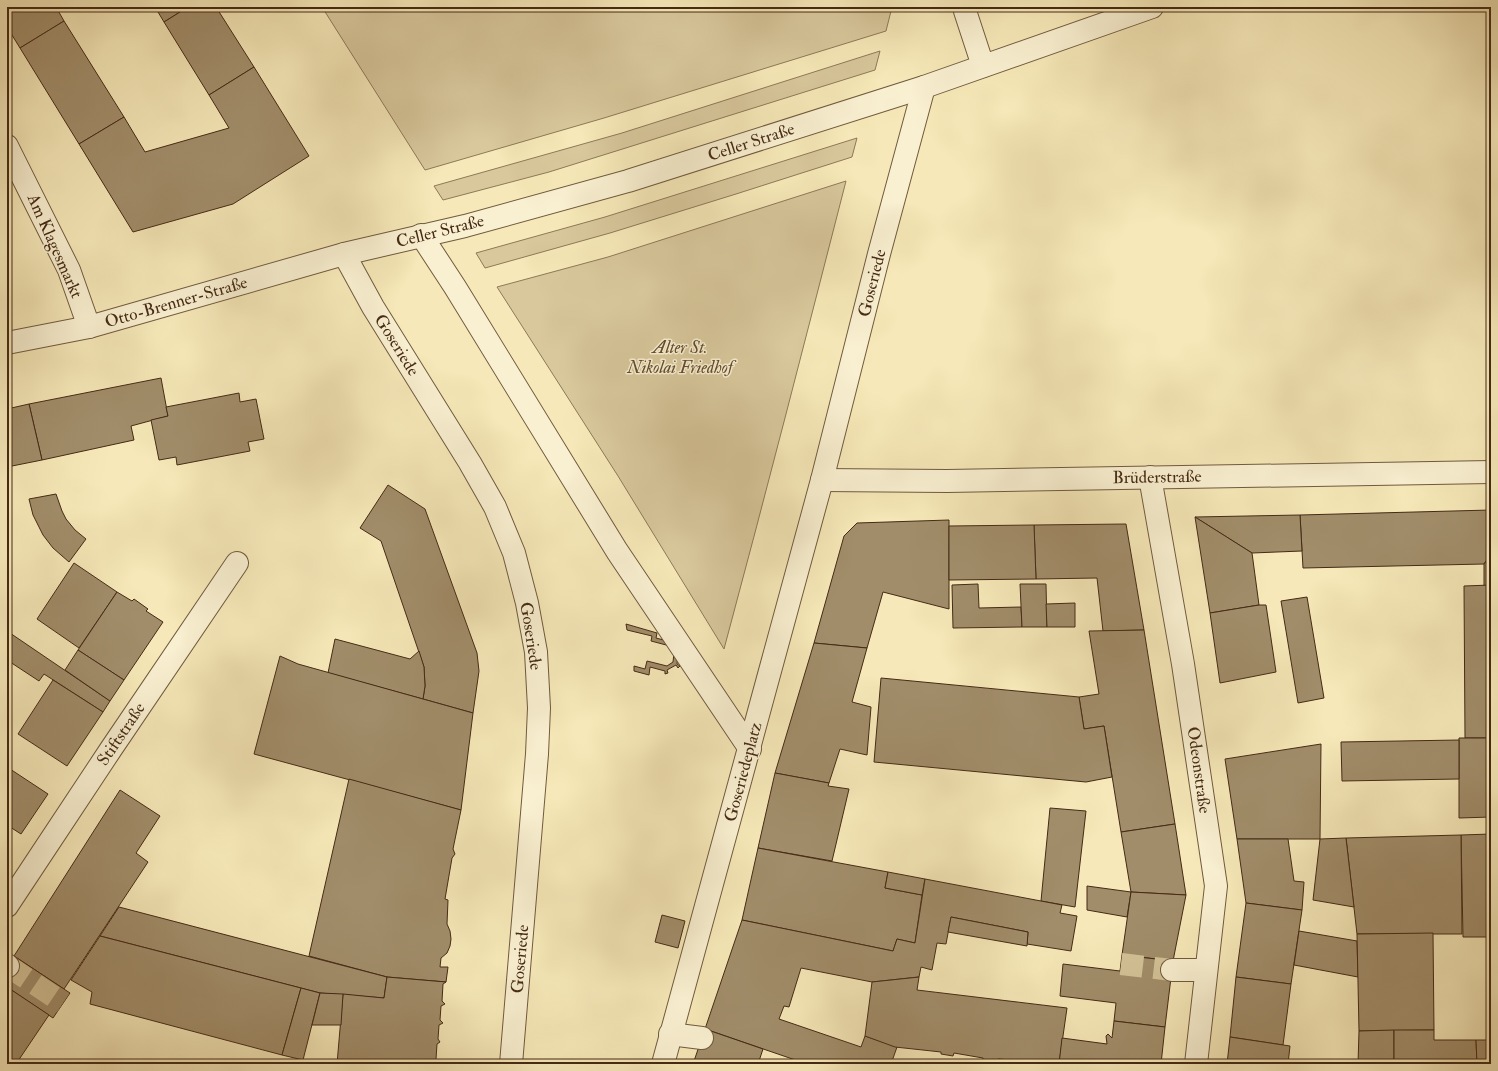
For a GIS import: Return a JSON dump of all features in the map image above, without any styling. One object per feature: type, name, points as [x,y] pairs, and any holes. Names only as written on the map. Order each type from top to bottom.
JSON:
[{"type":"street","points":[[965,7],[983,66]]},
{"type":"street","name":"Celler Straße","points":[[344,254],[465,226],[628,181],[924,86],[1152,7]]},
{"type":"street","name":"Goseriede","points":[[822,480],[879,254],[924,86]]},
{"type":"street","name":"Am Klagesmarkt","points":[[7,146],[69,270],[89,327]]},
{"type":"street","points":[[422,236],[617,551],[750,749]]},
{"type":"street","name":"Goseriede","points":[[344,254],[373,307],[470,462],[495,507],[514,553],[527,602],[536,652],[539,708],[537,754],[511,1064]]},
{"type":"street","name":"Otto-Brenner-Straße","points":[[7,343],[89,327],[344,254]]},
{"type":"street","name":"Brüderstraße","points":[[822,480],[910,481],[1491,472]]},
{"type":"street","name":"Odeonstraße","points":[[1150,477],[1183,664],[1216,886],[1196,1064]]},
{"type":"street","name":"Goseriedeplatz","points":[[663,1064],[822,480]]},
{"type":"street","name":"Stiftstraße","points":[[7,906],[237,563]]},
{"type":"street","points":[[1172,970],[1206,970]]},
{"type":"street","points":[[670,1034],[702,1038]]},
{"type":"green space","points":[[322,7],[892,7],[886,31],[604,118],[425,170]]},
{"type":"green space","points":[[880,51],[875,70],[549,172],[443,200],[434,186],[622,133]]},
{"type":"green space","points":[[857,138],[852,157],[610,233],[485,268],[476,253],[605,217]]},
{"type":"green space","name":"Alter St. Nikolai Friedhof","points":[[846,181],[771,474],[724,649],[618,476],[497,287],[608,257]]},
{"type":"building","points":[[7,7],[56,7],[64,21],[20,48],[7,27]]},
{"type":"building","points":[[155,7],[188,7],[164,22]]},
{"type":"building","points":[[188,7],[216,7],[254,67],[209,95],[164,22]]},
{"type":"building","points":[[64,21],[124,117],[79,144],[20,48]]},
{"type":"building","points":[[254,67],[309,156],[233,204],[133,232],[79,144],[124,117],[145,152],[229,128],[209,95]]},
{"type":"building","points":[[161,378],[168,416],[131,426],[134,440],[42,460],[29,404]]},
{"type":"building","points":[[239,393],[240,402],[256,399],[264,439],[248,442],[250,451],[177,465],[176,457],[159,460],[151,420],[168,416],[166,407]]},
{"type":"building","points":[[29,404],[42,460],[7,467],[7,409]]},
{"type":"building","points":[[388,485],[425,509],[477,653],[479,671],[473,713],[423,699],[425,686],[424,667],[381,541],[360,528]]},
{"type":"building","points":[[56,494],[66,519],[75,530],[86,539],[69,562],[53,548],[43,535],[33,515],[29,499]]},
{"type":"building","points":[[1491,510],[1491,554],[1484,564],[1303,568],[1300,515]]},
{"type":"building","points":[[1300,515],[1302,551],[1252,553],[1195,517]]},
{"type":"building","points":[[1195,517],[1252,553],[1259,605],[1210,613]]},
{"type":"building","points":[[949,520],[949,609],[883,592],[867,648],[814,643],[844,536],[857,523]]},
{"type":"building","points":[[1126,524],[1144,630],[1103,631],[1097,578],[1036,579],[1034,525]]},
{"type":"building","points":[[1034,525],[1036,579],[949,580],[949,526]]},
{"type":"building","points":[[1491,554],[1491,585],[1484,586],[1484,564]]},
{"type":"building","points":[[74,563],[117,592],[79,648],[37,619]]},
{"type":"building","points":[[978,584],[979,608],[1021,607],[1022,627],[953,628],[952,585]]},
{"type":"building","points":[[1020,584],[1046,584],[1047,627],[1022,627]]},
{"type":"building","points":[[1491,585],[1491,738],[1465,738],[1464,586]]},
{"type":"building","points":[[117,592],[132,601],[134,599],[148,609],[146,611],[163,622],[124,680],[78,650]]},
{"type":"building","points":[[1307,597],[1324,698],[1298,703],[1281,601]]},
{"type":"building","points":[[1075,603],[1075,627],[1047,627],[1046,604]]},
{"type":"building","points":[[1266,605],[1276,672],[1220,683],[1210,613]]},
{"type":"building","points":[[626,624],[657,633],[656,638],[671,642],[678,654],[677,664],[680,666],[678,668],[676,665],[667,670],[668,673],[665,674],[665,671],[650,667],[649,675],[634,671],[634,666],[645,669],[647,661],[667,666],[673,662],[674,653],[670,646],[651,641],[652,636],[627,630]]},
{"type":"building","points":[[1144,630],[1175,824],[1121,832],[1104,726],[1084,729],[1079,697],[1099,694],[1089,631]]},
{"type":"building","points":[[7,631],[110,701],[103,712],[44,674],[39,681],[7,660]]},
{"type":"building","points":[[335,639],[410,659],[419,651],[424,667],[425,686],[423,699],[328,673]]},
{"type":"building","points":[[814,643],[867,648],[852,702],[871,707],[867,755],[840,749],[829,783],[775,773]]},
{"type":"building","points":[[78,650],[124,680],[110,701],[65,670]]},
{"type":"building","points":[[280,656],[298,664],[473,713],[461,810],[254,754]]},
{"type":"building","points":[[881,678],[1079,697],[1084,729],[1104,726],[1112,777],[1086,782],[874,762]]},
{"type":"building","points":[[53,680],[103,712],[67,766],[18,734]]},
{"type":"building","points":[[1459,738],[1491,738],[1491,817],[1459,818]]},
{"type":"building","points":[[1459,740],[1459,779],[1342,781],[1341,742]]},
{"type":"building","points":[[1321,744],[1320,839],[1237,839],[1225,759]]},
{"type":"building","points":[[7,767],[48,794],[21,834],[7,825]]},
{"type":"building","points":[[775,773],[829,783],[828,786],[849,789],[832,861],[758,848]]},
{"type":"building","points":[[349,779],[461,810],[453,849],[455,854],[452,858],[445,899],[448,900],[447,924],[451,939],[447,953],[441,958],[440,967],[448,967],[446,982],[387,977],[309,956]]},
{"type":"building","points":[[120,790],[160,816],[136,853],[148,862],[64,989],[14,956]]},
{"type":"building","points":[[1050,808],[1086,811],[1075,907],[1041,901]]},
{"type":"building","points":[[1175,824],[1186,895],[1131,892],[1121,832]]},
{"type":"building","points":[[1491,834],[1491,937],[1463,937],[1461,835]]},
{"type":"building","points":[[1461,835],[1462,934],[1357,934],[1346,838]]},
{"type":"building","points":[[1346,838],[1354,907],[1313,900],[1320,839]]},
{"type":"building","points":[[1237,839],[1288,839],[1294,881],[1304,882],[1302,910],[1246,903]]},
{"type":"building","points":[[758,848],[888,872],[885,888],[922,895],[915,943],[897,939],[893,951],[742,920]]},
{"type":"building","points":[[888,872],[925,879],[922,895],[885,888]]},
{"type":"building","points":[[925,879],[1062,905],[1060,913],[1077,916],[1071,951],[1027,944],[1028,932],[951,917],[946,944],[937,943],[932,970],[921,967],[919,977],[872,982],[801,968],[789,1007],[784,1006],[779,1019],[861,1047],[865,1036],[897,1047],[891,1064],[807,1064],[705,1029],[742,920],[893,951],[897,939],[915,943]]},
{"type":"building","points":[[1087,886],[1131,892],[1127,917],[1087,910]]},
{"type":"building","points":[[1131,892],[1186,895],[1173,961],[1122,955]]},
{"type":"building","points":[[1246,903],[1302,910],[1291,984],[1236,977]]},
{"type":"building","points":[[119,907],[387,977],[384,998],[320,993],[100,936]]},
{"type":"building","points":[[662,915],[685,921],[678,948],[655,942]]},
{"type":"building","points":[[951,917],[1028,932],[1027,946],[948,932]]},
{"type":"building","points":[[1299,931],[1357,941],[1358,977],[1294,965]]},
{"type":"building","points":[[1433,933],[1434,1030],[1359,1031],[1357,934]]},
{"type":"building","points":[[100,936],[301,988],[282,1055],[90,1004],[92,992],[71,980]]},
{"type":"building","points":[[1122,955],[1173,961],[1165,1027],[1114,1021],[1116,1003],[1060,996],[1063,964],[1120,971]]},
{"type":"building","points":[[14,956],[70,993],[53,1018],[7,987],[7,967]]},
{"type":"building","points":[[387,977],[446,982],[443,984],[442,1001],[445,1004],[441,1006],[440,1020],[443,1023],[439,1025],[438,1039],[440,1042],[437,1044],[436,1059],[438,1062],[435,1064],[337,1064],[343,994],[384,998]]},
{"type":"building","points":[[919,977],[917,990],[1067,1008],[1059,1064],[998,1059],[998,1061],[983,1060],[983,1058],[954,1053],[953,1056],[941,1054],[941,1052],[895,1047],[865,1036],[872,982]]},
{"type":"building","points":[[1236,977],[1291,984],[1283,1045],[1230,1037]]},
{"type":"building","points":[[7,987],[49,1015],[16,1064],[7,1064]]},
{"type":"building","points":[[301,988],[320,993],[303,1060],[282,1055]]},
{"type":"building","points":[[320,993],[343,994],[341,1025],[312,1025]]},
{"type":"building","points":[[1114,1021],[1165,1027],[1161,1064],[1059,1064],[1062,1038],[1107,1044],[1106,1036],[1108,1034],[1112,1038]]},
{"type":"building","points":[[705,1029],[763,1049],[758,1064],[693,1064]]},
{"type":"building","points":[[1394,1030],[1394,1064],[1358,1064],[1359,1031]]},
{"type":"building","points":[[1394,1030],[1434,1030],[1434,1040],[1476,1040],[1477,1064],[1394,1064]]},
{"type":"building","points":[[1230,1037],[1290,1046],[1288,1064],[1227,1064]]},
{"type":"building","points":[[1476,1040],[1491,1040],[1491,1064],[1477,1064]]},
{"type":"tunnel","points":[[1121,964],[1172,970]]},
{"type":"tunnel","points":[[8,966],[63,1003]]}]
